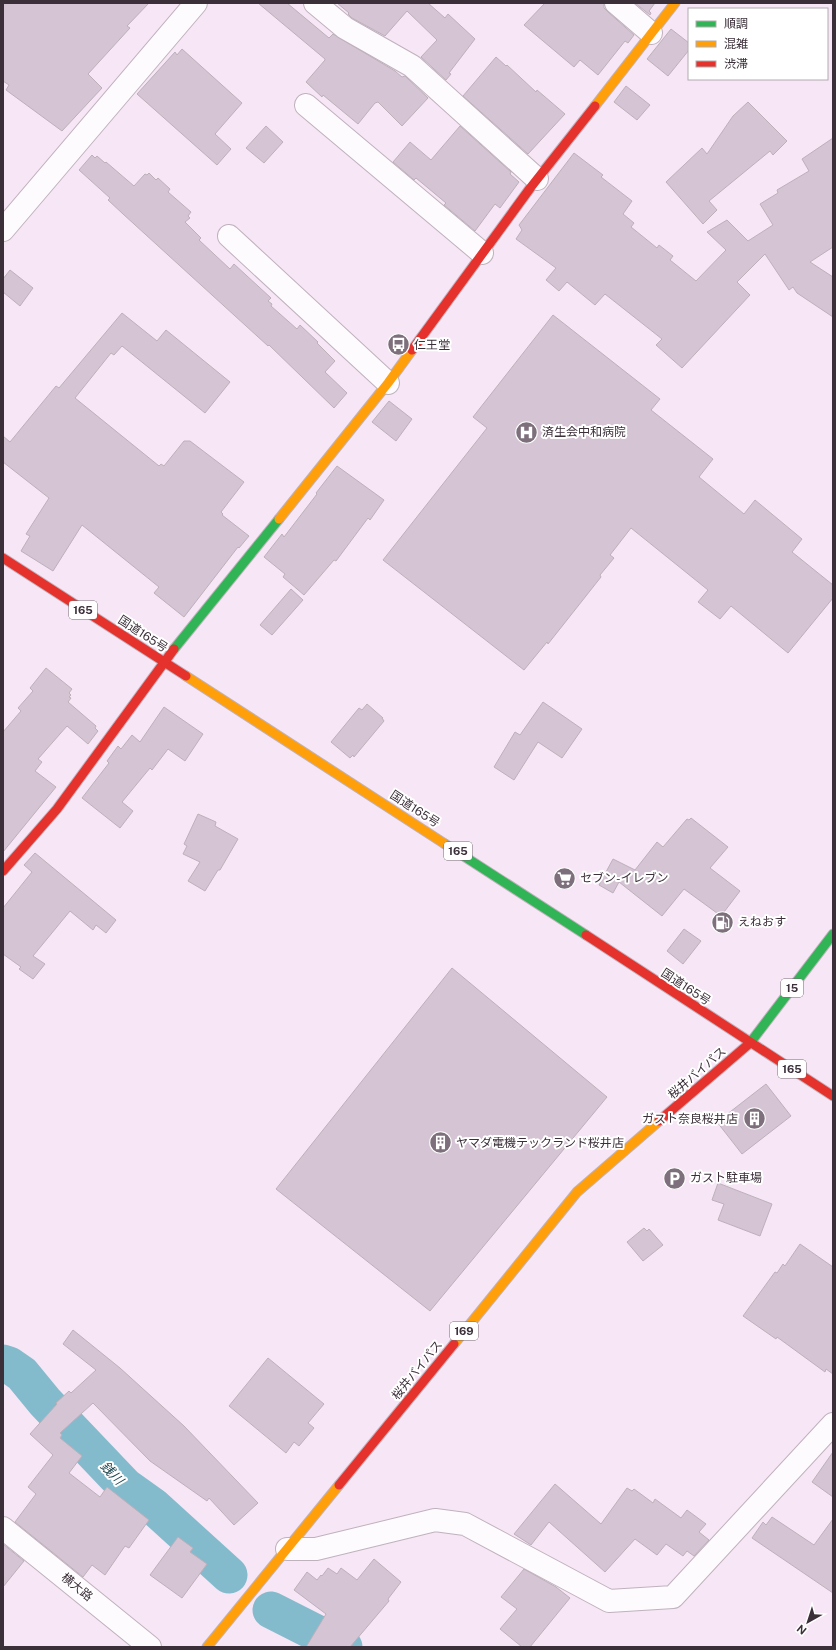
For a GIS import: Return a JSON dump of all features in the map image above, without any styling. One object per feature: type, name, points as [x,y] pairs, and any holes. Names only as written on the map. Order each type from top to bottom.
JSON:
[{"type":"main road","points":[[3,871],[57,809],[164,661],[388,383],[537,179],[674,3]]},
{"type":"main road","name":"国道165号","points":[[3,558],[445,843],[833,1096]]},
{"type":"main road","name":"15","points":[[750,1043],[833,934]]},
{"type":"main road","name":"桜井バイパス","points":[[207,1647],[577,1192],[750,1043]]},
{"type":"street","points":[[3,230],[196,3]]},
{"type":"street","points":[[315,3],[345,28],[412,66],[537,179]]},
{"type":"street","points":[[616,3],[651,33]]},
{"type":"street","points":[[306,105],[482,253]]},
{"type":"street","points":[[229,236],[388,383]]},
{"type":"street","points":[[287,1549],[316,1549],[435,1520],[465,1524],[609,1601],[673,1597],[833,1424]]},
{"type":"street","name":"横大路","points":[[3,1528],[150,1647]]},
{"type":"building","points":[[3,3],[149,3],[127,26],[130,28],[88,74],[102,88],[62,131],[6,90],[9,85],[3,81]]},
{"type":"building","points":[[258,3],[287,3],[329,38],[333,34],[395,71],[402,77],[405,76],[428,98],[402,126],[378,102],[375,103],[358,124],[323,95],[322,97],[306,82],[325,59]]},
{"type":"building","points":[[337,3],[428,3],[445,18],[448,14],[475,39],[449,73],[451,74],[446,80],[421,57],[437,40],[407,11],[385,36],[352,18],[348,14],[349,13]]},
{"type":"building","points":[[545,3],[604,3],[604,8],[634,35],[628,43],[625,41],[598,75],[580,60],[574,67],[524,25]]},
{"type":"building","points":[[635,3],[655,3],[649,11],[651,13],[650,15]]},
{"type":"building","points":[[671,29],[688,42],[688,51],[668,76],[647,59]]},
{"type":"building","points":[[182,49],[242,103],[215,134],[231,149],[217,165],[137,94],[175,52],[177,55]]},
{"type":"building","points":[[496,57],[506,66],[507,65],[536,92],[537,90],[565,114],[528,154],[463,96]]},
{"type":"building","points":[[626,86],[650,105],[637,120],[614,102]]},
{"type":"building","points":[[748,102],[787,141],[773,155],[770,151],[709,201],[717,210],[703,224],[666,182],[702,148],[707,154],[733,116]]},
{"type":"building","points":[[266,126],[283,142],[264,163],[246,148]]},
{"type":"building","points":[[460,126],[511,172],[510,174],[519,182],[500,208],[495,204],[475,231],[444,205],[446,203],[416,178],[414,180],[393,162],[410,142],[431,160]]},
{"type":"building","points":[[833,138],[833,247],[810,262],[833,277],[833,317],[797,293],[793,287],[789,290],[765,254],[737,282],[750,295],[682,368],[656,345],[662,339],[605,294],[595,305],[567,282],[559,291],[546,280],[556,268],[516,239],[522,230],[519,225],[574,153],[603,175],[601,177],[632,201],[623,214],[634,223],[631,227],[657,248],[659,245],[673,256],[670,260],[696,281],[726,250],[707,232],[727,220],[748,241],[773,225],[760,204],[778,193],[777,190],[809,171],[802,159]]},
{"type":"building","points":[[92,155],[95,158],[97,156],[105,163],[106,162],[134,186],[145,174],[147,175],[149,173],[156,180],[158,178],[170,189],[168,192],[191,212],[188,216],[190,218],[185,222],[201,238],[199,240],[230,269],[234,264],[271,298],[268,301],[272,304],[271,306],[297,329],[300,325],[318,342],[317,343],[335,361],[325,372],[347,393],[334,408],[269,345],[268,346],[108,200],[110,198],[79,170]]},
{"type":"building","points":[[10,270],[33,288],[20,306],[3,292],[3,279]]},
{"type":"building","points":[[122,313],[157,341],[166,330],[230,382],[205,413],[122,346],[114,355],[111,353],[75,398],[159,466],[161,464],[164,466],[184,441],[190,441],[244,482],[221,512],[223,514],[222,515],[249,536],[239,548],[238,547],[184,617],[154,593],[159,587],[82,525],[53,571],[21,551],[30,536],[26,534],[49,498],[3,462],[3,436],[10,442],[56,386],[59,388]]},
{"type":"building","name":"済生会中和病院","points":[[553,315],[660,399],[651,410],[713,459],[699,477],[744,514],[755,500],[802,539],[792,552],[833,585],[833,598],[788,653],[731,606],[720,619],[698,602],[708,590],[631,528],[610,555],[614,558],[600,575],[601,577],[548,644],[547,642],[524,670],[383,560],[487,428],[473,417]]},
{"type":"building","points":[[389,401],[412,419],[396,441],[372,422]]},
{"type":"building","points":[[337,466],[384,500],[370,520],[368,518],[336,561],[334,560],[304,595],[283,577],[285,574],[264,557],[282,534],[284,537]]},
{"type":"building","points":[[291,589],[303,600],[272,635],[260,625]]},
{"type":"building","points":[[46,668],[72,689],[69,693],[71,695],[69,697],[71,698],[68,702],[96,726],[95,728],[98,731],[88,744],[67,726],[38,759],[42,762],[35,771],[56,787],[3,852],[3,732],[21,711],[18,708],[33,691],[30,688]]},
{"type":"building","points":[[543,702],[582,729],[562,758],[538,742],[514,780],[494,767],[515,732],[520,735]]},
{"type":"building","points":[[367,704],[383,718],[384,721],[354,757],[353,755],[350,758],[331,742],[359,708],[362,710]]},
{"type":"building","points":[[164,707],[203,734],[185,761],[168,749],[152,770],[150,768],[122,802],[133,811],[120,828],[82,798],[109,763],[107,761],[118,746],[121,749],[132,735],[140,742]]},
{"type":"building","points":[[198,814],[216,822],[215,826],[238,839],[220,870],[218,870],[205,891],[188,881],[200,862],[183,854],[187,846],[184,844]]},
{"type":"building","points":[[691,818],[728,847],[710,868],[740,891],[721,916],[684,889],[662,916],[619,882],[613,893],[599,885],[613,859],[635,870],[657,842],[663,847],[687,819],[689,820]]},
{"type":"building","points":[[35,853],[116,920],[106,933],[96,925],[93,930],[70,911],[33,956],[45,964],[33,979],[19,969],[21,967],[3,954],[3,908],[32,872],[24,865]]},
{"type":"building","points":[[684,929],[701,941],[683,964],[667,951]]},
{"type":"building","name":"ヤマダ電機テックランド桜井店","points":[[452,968],[607,1097],[430,1311],[276,1189]]},
{"type":"building","name":"ガスト奈良桜井店","points":[[766,1084],[791,1116],[742,1154],[717,1122]]},
{"type":"building","points":[[718,1183],[772,1204],[760,1236],[718,1220],[724,1204],[712,1200]]},
{"type":"building","points":[[644,1228],[647,1231],[649,1229],[663,1245],[643,1261],[627,1242]]},
{"type":"building","points":[[800,1244],[833,1267],[833,1374],[826,1369],[825,1372],[777,1337],[776,1339],[743,1316],[775,1272],[777,1273],[783,1264],[785,1266]]},
{"type":"building","points":[[73,1330],[120,1368],[184,1426],[258,1503],[234,1525],[209,1498],[207,1501],[150,1461],[93,1403],[60,1433],[62,1435],[60,1438],[82,1456],[69,1473],[100,1497],[107,1487],[149,1520],[129,1548],[125,1546],[105,1575],[92,1565],[83,1577],[15,1522],[36,1494],[28,1487],[53,1455],[30,1434],[57,1404],[56,1403],[69,1391],[71,1393],[96,1370],[63,1344]]},
{"type":"building","points":[[268,1358],[324,1404],[308,1423],[314,1428],[299,1446],[294,1442],[286,1453],[229,1406]]},
{"type":"building","points":[[833,1452],[833,1497],[812,1482]]},
{"type":"building","points":[[555,1484],[601,1524],[627,1488],[632,1491],[634,1489],[653,1503],[655,1499],[681,1518],[687,1510],[706,1524],[699,1532],[709,1540],[694,1556],[687,1551],[683,1556],[666,1544],[657,1555],[635,1539],[605,1572],[549,1522],[531,1545],[514,1534]]},
{"type":"building","points":[[772,1517],[814,1545],[833,1519],[833,1593],[752,1538],[763,1522],[766,1525]]},
{"type":"building","points":[[178,1537],[193,1548],[190,1552],[207,1564],[182,1598],[150,1575]]},
{"type":"building","points":[[3,1544],[24,1561],[3,1587]]},
{"type":"building","points":[[374,1559],[401,1582],[388,1599],[389,1601],[350,1647],[306,1647],[326,1614],[294,1590],[307,1572],[317,1580],[328,1568],[337,1574],[341,1568],[357,1580]]},
{"type":"building","points":[[524,1569],[556,1587],[570,1598],[530,1647],[522,1647],[500,1629],[517,1609],[501,1597]]},
{"type":"waterway","name":"銭川","points":[[3,1363],[9,1365],[22,1374],[45,1402],[125,1486],[153,1506],[229,1575]]},
{"type":"waterway","name":"銭川","points":[[271,1610],[344,1647]]},
{"type":"traffic: fast","points":[[174,649],[279,519]]},
{"type":"traffic: fast","points":[[445,844],[586,935]]},
{"type":"traffic: fast","points":[[750,1043],[833,934]]},
{"type":"traffic: slow","points":[[595,106],[675,3]]},
{"type":"traffic: slow","points":[[279,519],[388,383],[412,350]]},
{"type":"traffic: slow","points":[[186,676],[445,844]]},
{"type":"traffic: slow","points":[[454,1344],[577,1192],[659,1121]]},
{"type":"traffic: slow","points":[[207,1647],[339,1485]]},
{"type":"traffic: jam","points":[[412,350],[531,187],[595,106]]},
{"type":"traffic: jam","points":[[3,558],[186,676]]},
{"type":"traffic: jam","points":[[3,871],[57,809],[174,649]]},
{"type":"traffic: jam","points":[[586,935],[833,1096]]},
{"type":"traffic: jam","points":[[659,1121],[750,1043]]},
{"type":"traffic: jam","points":[[339,1485],[454,1344]]},
{"type":"place","name":"仁王堂","points":[[399,345]]},
{"type":"place","name":"済生会中和病院","points":[[526,432]]},
{"type":"place","name":"セブン-イレブン","points":[[564,878]]},
{"type":"place","name":"えねおす","points":[[722,922]]},
{"type":"place","name":"ガスト奈良桜井店","points":[[754,1119]]},
{"type":"place","name":"ヤマダ電機テックランド桜井店","points":[[441,1143]]},
{"type":"place","name":"ガスト駐車場","points":[[675,1178]]}]
